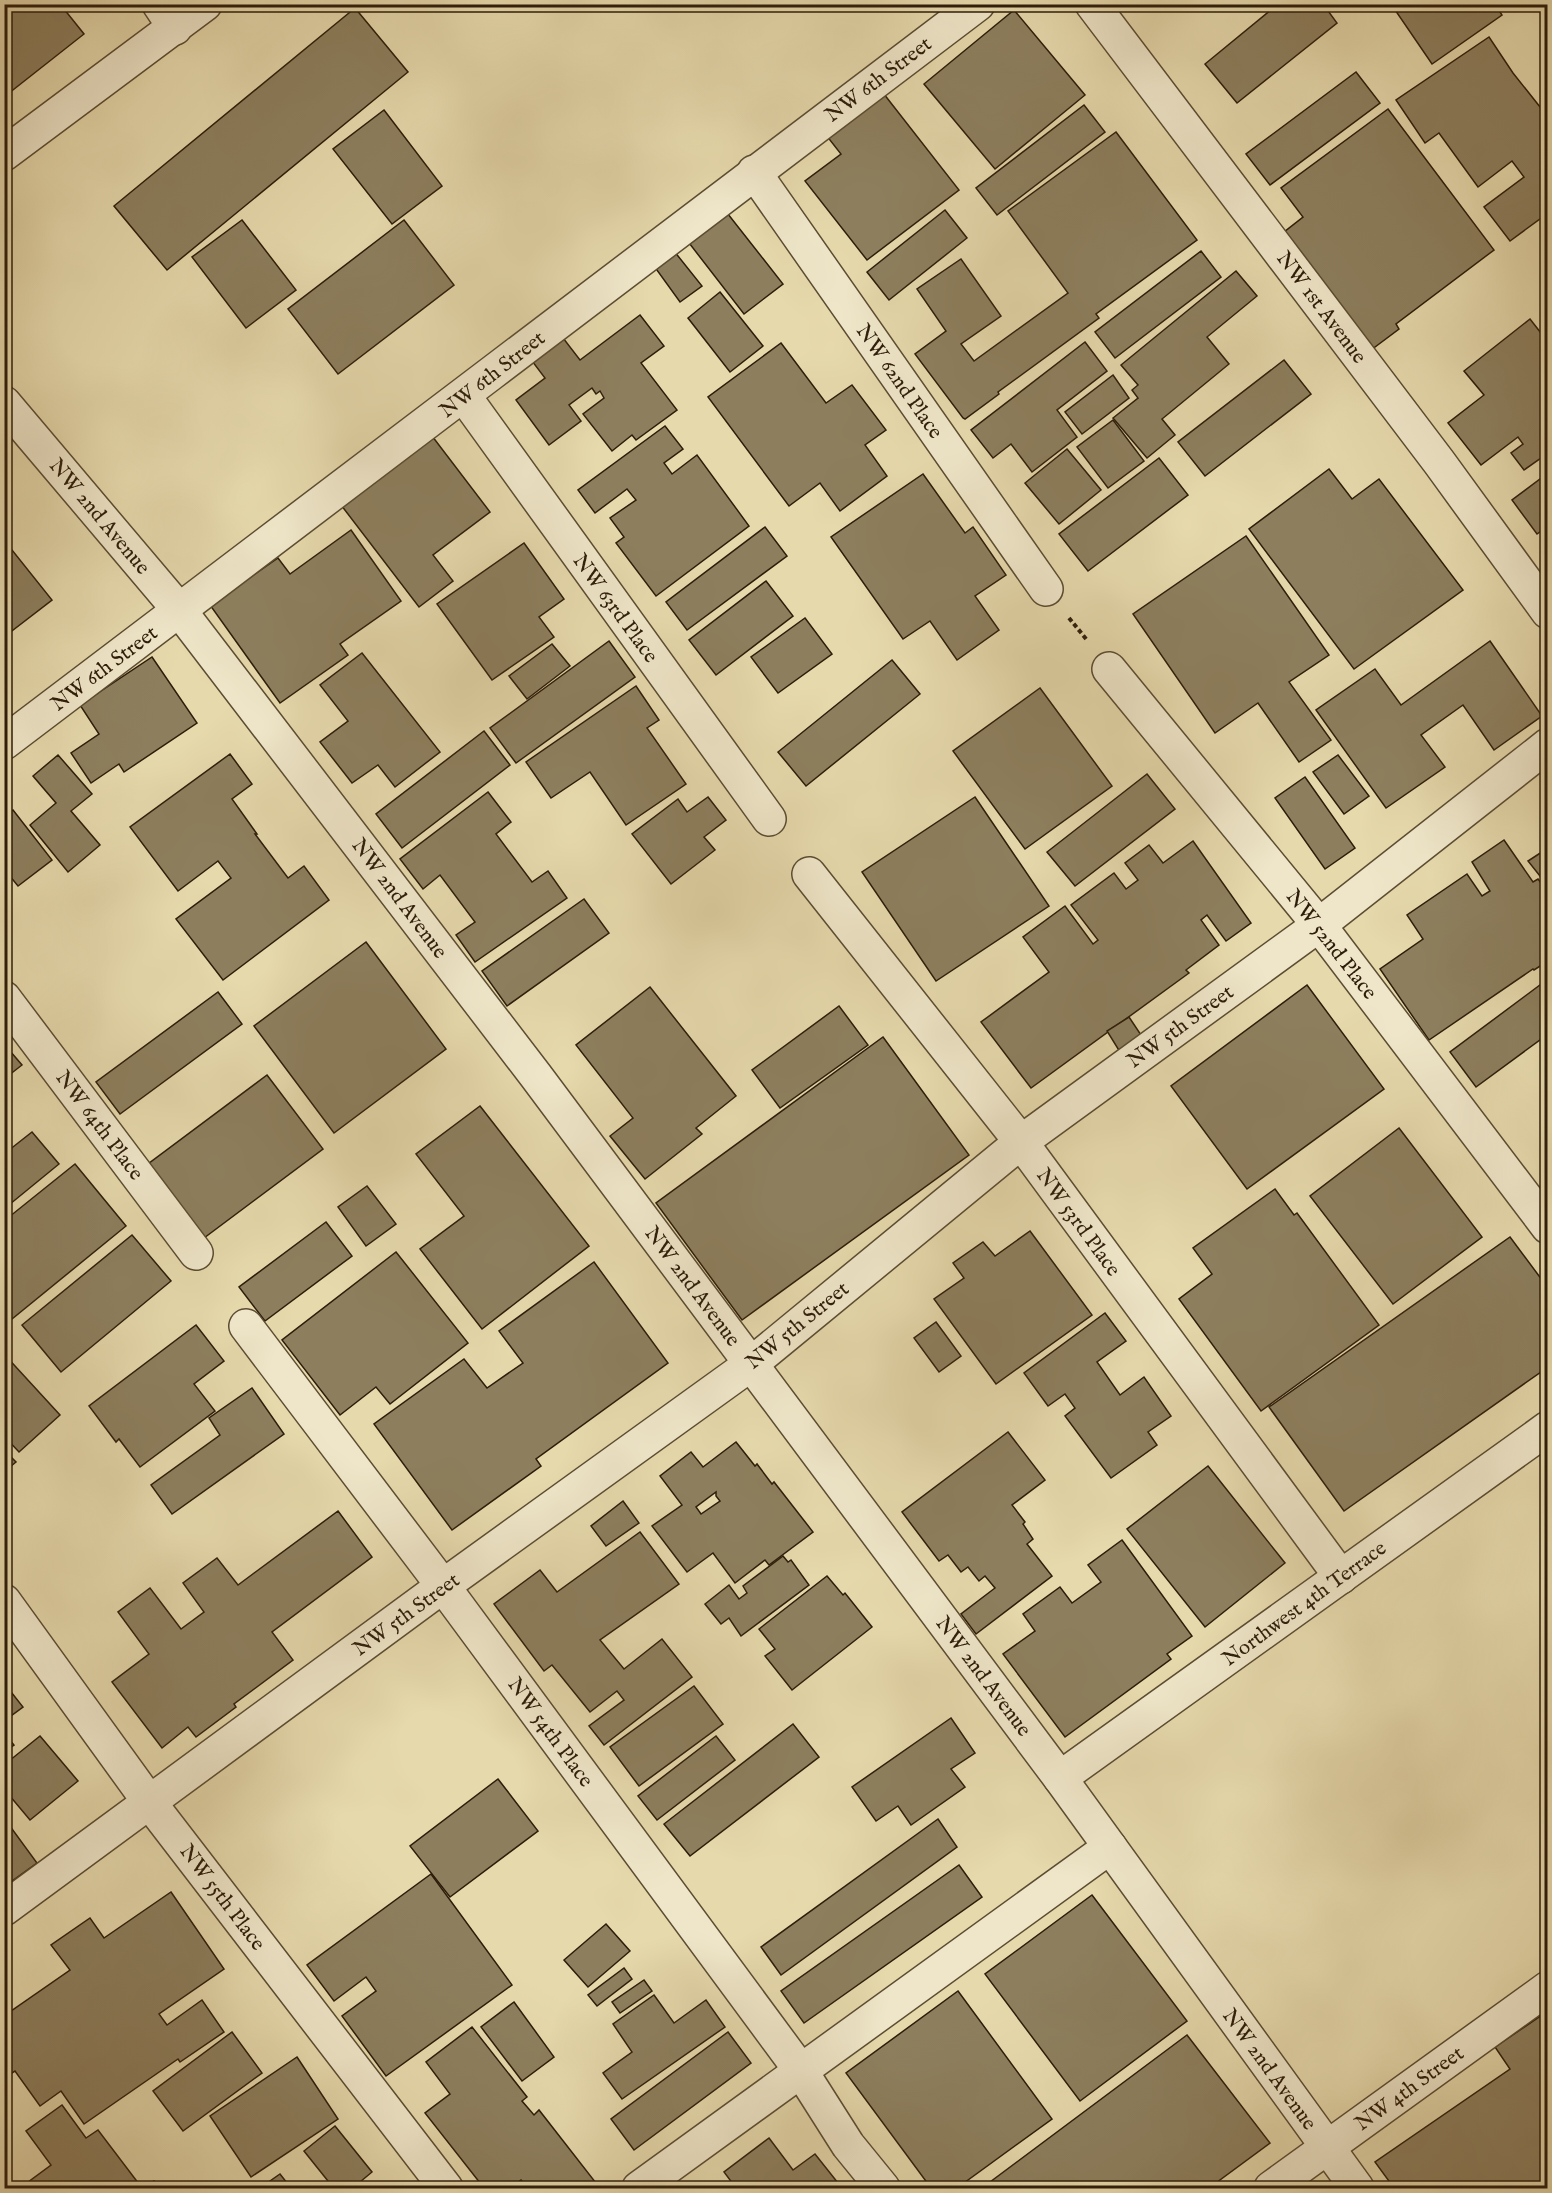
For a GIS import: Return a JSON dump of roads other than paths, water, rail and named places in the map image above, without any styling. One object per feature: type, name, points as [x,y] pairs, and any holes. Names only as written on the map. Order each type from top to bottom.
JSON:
[{"type":"street","points":[[4,154],[167,16],[205,4]]},
{"type":"street","name":"NW 6th Street","points":[[4,743],[978,4]]},
{"type":"street","name":"NW 1st Avenue","points":[[1092,4],[1439,462],[1548,612]]},
{"type":"street","name":"NW 62nd Place","points":[[754,172],[1046,589]]},
{"type":"street","name":"NW 63rd Place","points":[[464,396],[769,819]]},
{"type":"street","name":"NW 2nd Avenue","points":[[4,403],[180,611],[536,1076],[1060,1778],[1358,2188]]},
{"type":"street","name":"NW 52nd Place","points":[[1109,669],[1319,926],[1548,1227]]},
{"type":"street","name":"NW 5th Street","points":[[4,1910],[443,1586],[751,1364],[1021,1142],[1319,926],[1548,745]]},
{"type":"street","name":"NW 53rd Place","points":[[809,874],[1021,1142],[1341,1577]]},
{"type":"street","name":"NW 64th Place","points":[[4,998],[196,1253]]},
{"type":"street","name":"NW 54th Place","points":[[246,1326],[443,1586],[801,2071],[848,2145],[883,2188]]},
{"type":"street","name":"Northwest 4th Terrace","points":[[1060,1778],[1548,1428]]},
{"type":"street","name":"NW 55th Place","points":[[4,1600],[150,1803],[446,2188]]},
{"type":"street","points":[[639,2188],[1110,1847]]},
{"type":"street","name":"NW 4th Street","points":[[1271,2188],[1548,1988]]}]
